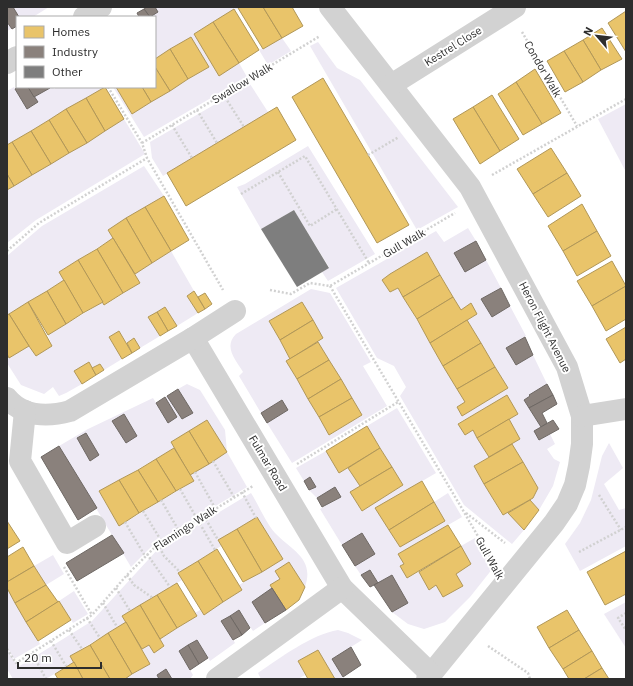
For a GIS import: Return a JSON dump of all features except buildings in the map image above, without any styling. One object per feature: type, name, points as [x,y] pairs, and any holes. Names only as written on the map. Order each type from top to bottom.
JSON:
[{"type":"street","points":[[86,16],[101,7]]},
{"type":"street","name":"Kestrel Close","points":[[391,85],[512,9]]},
{"type":"street","name":"Heron Flight Avenue","points":[[336,15],[474,193],[567,367],[582,416],[582,444],[579,466],[575,485],[567,504],[554,523],[429,676]]},
{"type":"street","points":[[7,63],[16,58]]},
{"type":"street","points":[[7,398],[12,404],[25,411],[40,416],[70,412],[236,311]]},
{"type":"street","name":"Fulmar Road","points":[[193,338],[342,588],[429,676]]},
{"type":"street","points":[[582,416],[626,409]]},
{"type":"street","points":[[25,411],[20,461],[67,544],[95,526]]},
{"type":"street","points":[[217,679],[342,588]]},
{"type":"path","name":"Condor Walk","points":[[512,9],[577,126]]},
{"type":"path","name":"Swallow Walk","points":[[142,143],[223,94],[336,15]]},
{"type":"path","points":[[109,88],[142,143],[147,158],[236,311]]},
{"type":"path","points":[[223,94],[244,127]]},
{"type":"path","points":[[474,193],[577,126],[626,99]]},
{"type":"path","points":[[197,110],[217,143]]},
{"type":"path","points":[[368,155],[421,124]]},
{"type":"path","points":[[172,125],[192,158]]},
{"type":"path","points":[[241,194],[305,156],[370,263]]},
{"type":"path","points":[[7,250],[39,223],[147,158]]},
{"type":"path","points":[[278,172],[310,226],[337,209]]},
{"type":"path","name":"Gull Walk","points":[[474,193],[370,263],[330,286],[464,512],[504,583]]},
{"type":"path","points":[[270,290],[291,294],[310,283],[330,286]]},
{"type":"path","points":[[275,475],[398,402]]},
{"type":"path","points":[[213,461],[234,497]]},
{"type":"path","points":[[195,472],[215,508]]},
{"type":"path","name":"Flamingo Walk","points":[[7,649],[16,663],[69,630],[92,615],[127,575],[158,544],[242,492],[275,475]]},
{"type":"path","points":[[575,485],[594,488],[621,530]]},
{"type":"path","points":[[180,489],[215,550]]},
{"type":"path","points":[[242,492],[256,518]]},
{"type":"path","points":[[161,500],[179,531]]},
{"type":"path","points":[[143,511],[162,542]]},
{"type":"path","name":"Gull Walk","points":[[464,512],[525,558]]},
{"type":"path","points":[[204,516],[218,540]]},
{"type":"path","points":[[125,522],[146,555],[170,587]]},
{"type":"path","points":[[580,552],[626,527]]},
{"type":"path","points":[[67,544],[60,561],[92,615]]},
{"type":"path","points":[[158,544],[164,556],[180,572]]},
{"type":"path","points":[[127,575],[134,585],[153,598]]},
{"type":"path","points":[[116,588],[130,611]]},
{"type":"path","points":[[103,603],[117,627]]},
{"type":"path","points":[[626,613],[618,618],[626,630]]},
{"type":"path","points":[[87,618],[100,638]]},
{"type":"path","points":[[69,630],[82,650]]},
{"type":"path","points":[[466,631],[528,673],[530,679]]},
{"type":"path","points":[[51,641],[66,666]]},
{"type":"path","points":[[32,653],[46,679]]},
{"type":"shaded area","points":[[7,7],[49,7],[35,16],[16,16],[16,26],[7,31]]},
{"type":"shaded area","points":[[155,7],[240,7],[194,34],[219,75],[239,63],[247,77],[144,137],[114,88],[117,88],[132,114],[208,67],[191,37],[156,58],[156,16],[150,16]]},
{"type":"shaded area","points":[[282,38],[291,51],[268,65],[259,50]]},
{"type":"shaded area","points":[[318,42],[337,68],[360,80],[458,207],[417,230],[310,46]]},
{"type":"shaded area","points":[[250,84],[268,112],[163,176],[152,158],[150,142]]},
{"type":"shaded area","points":[[14,87],[27,109],[38,103],[34,97],[50,88],[103,88],[7,145],[7,91]]},
{"type":"shaded area","points":[[626,104],[626,172],[598,119]]},
{"type":"shaded area","points":[[124,119],[145,154],[36,220],[7,243],[7,190]]},
{"type":"shaded area","points":[[308,146],[375,254],[328,281],[322,272],[329,267],[294,210],[261,229],[237,187],[245,184]]},
{"type":"shaded area","points":[[144,166],[164,196],[108,230],[113,238],[59,272],[64,280],[7,315],[7,256],[42,226]]},
{"type":"shaded area","points":[[468,228],[476,241],[454,254],[465,272],[486,260],[501,288],[481,299],[492,317],[510,306],[526,336],[506,348],[516,365],[533,355],[547,384],[524,400],[541,427],[534,431],[540,440],[550,434],[555,444],[547,449],[554,459],[560,462],[553,486],[539,510],[530,500],[533,498],[538,488],[512,444],[520,439],[509,419],[518,414],[507,396],[458,423],[465,434],[473,430],[489,457],[474,466],[502,515],[508,513],[524,530],[512,544],[464,505],[400,396],[406,387],[394,366],[377,358],[336,288],[436,231],[444,242]],"holes":[[[427,252],[461,310],[471,303],[477,314],[467,320],[508,388],[462,416],[457,407],[465,402],[398,288],[390,292],[382,280]]]},
{"type":"shaded area","points":[[171,251],[194,291],[187,296],[198,313],[177,326],[165,307],[148,317],[160,336],[140,348],[134,338],[127,343],[119,331],[109,337],[122,359],[104,370],[100,364],[92,368],[74,371],[82,384],[59,396],[53,387],[44,394],[21,385],[7,363],[7,359],[29,346],[36,356],[52,346],[48,335],[103,302],[105,305],[140,283],[135,274]]},
{"type":"shaded area","points":[[311,289],[330,293],[371,362],[363,366],[387,406],[292,463],[267,423],[288,410],[282,400],[261,413],[239,376],[243,372],[234,358],[231,349],[232,339],[236,334]],"holes":[[[302,302],[323,338],[318,342],[362,415],[330,435],[286,361],[290,359],[269,321]]]},
{"type":"shaded area","points":[[187,384],[200,390],[225,430],[227,452],[247,487],[156,542],[131,567],[59,446],[88,429],[153,398],[168,422],[177,417],[165,397],[167,396],[182,419],[193,413],[178,389]],"holes":[[[207,420],[227,452],[190,475],[194,481],[119,526],[99,492],[174,448],[171,442]]]},
{"type":"shaded area","points":[[397,408],[436,473],[376,508],[400,547],[445,521],[434,502],[448,493],[462,517],[398,554],[404,564],[400,566],[407,578],[419,572],[429,589],[436,585],[443,597],[462,586],[456,574],[461,546],[475,538],[493,568],[470,597],[445,622],[424,629],[408,624],[392,612],[408,603],[392,575],[378,583],[371,570],[361,575],[355,566],[375,554],[362,533],[342,545],[320,509],[341,497],[335,488],[317,498],[309,490],[310,478],[304,481],[296,468],[326,451],[339,473],[348,468],[360,486],[350,492],[362,511],[403,485],[367,426]]},
{"type":"shaded area","points":[[609,443],[623,468],[604,484],[619,510],[626,508],[626,546],[580,571],[565,544],[580,523],[591,500],[602,456]]},
{"type":"shaded area","points":[[251,493],[272,529],[300,556],[307,569],[305,587],[289,562],[275,571],[280,579],[270,585],[272,588],[265,623],[253,631],[239,611],[222,621],[235,643],[210,661],[197,640],[179,651],[193,675],[190,679],[125,679],[150,664],[142,649],[149,645],[154,652],[164,647],[160,639],[197,616],[195,613],[200,610],[204,615],[242,590],[239,585],[283,559],[257,517],[218,540],[221,546],[179,573],[182,580],[122,616],[126,622],[70,656],[74,662],[46,679],[13,679],[7,669],[7,649],[18,667],[92,621],[158,549]]},
{"type":"shaded area","points":[[53,555],[64,574],[46,585],[34,566]]},
{"type":"shaded area","points":[[7,588],[40,644],[14,659],[7,647]]},
{"type":"shaded area","points":[[74,591],[88,614],[73,623],[59,601]]},
{"type":"shaded area","points":[[626,602],[626,648],[604,614]]},
{"type":"shaded area","points":[[338,630],[362,640],[332,659],[343,677],[340,679],[335,679],[318,650],[298,661],[305,675],[298,679],[261,679],[258,673],[286,654],[307,641],[328,632]]}]
